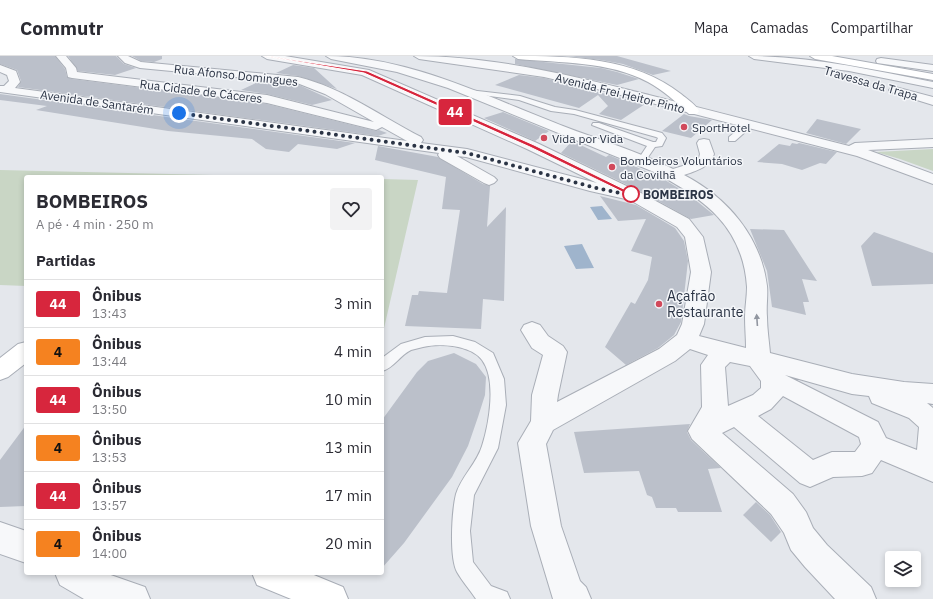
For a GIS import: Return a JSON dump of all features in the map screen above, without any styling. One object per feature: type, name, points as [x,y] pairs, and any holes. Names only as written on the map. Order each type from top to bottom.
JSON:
[{"type":"street","name":"Rua Cidade de Cáceres","points":[[61,56],[71,68],[72,75],[267,99],[362,124],[397,130]]},
{"type":"street","name":"Rua Afonso Domingues","points":[[124,56],[125,59],[132,63],[140,65],[298,80],[310,83],[397,130],[432,147]]},
{"type":"street","points":[[267,56],[365,72],[532,146],[635,196],[683,223],[694,237],[701,272],[693,324],[686,340],[667,356],[544,422]]},
{"type":"street","points":[[331,56],[382,66],[421,76],[469,92],[641,161],[690,185],[714,202],[729,217],[747,248],[757,291],[756,315],[758,359],[773,380],[869,430],[876,446],[931,468],[932,423],[918,411],[852,384]]},
{"type":"street","name":"Avenida Frei Heitor Pinto","points":[[420,56],[450,58],[544,74],[862,153],[933,179]]},
{"type":"street","points":[[518,56],[600,65],[627,70],[650,79],[673,92],[693,111]]},
{"type":"street","points":[[754,56],[849,68],[933,85]]},
{"type":"street","points":[[815,56],[933,77]]},
{"type":"street","points":[[846,56],[933,68]]},
{"type":"street","points":[[901,56],[933,63]]},
{"type":"street","name":"Travessa da Trapa","points":[[786,59],[933,101]]},
{"type":"street","points":[[0,68],[12,73],[15,82],[3,89]]},
{"type":"street","name":"Avenida de Santarém","points":[[3,89],[432,147],[467,153],[596,188],[635,196]]},
{"type":"street","points":[[671,175],[691,168],[705,160],[707,154],[704,143]]},
{"type":"street","points":[[842,148],[933,143]]},
{"type":"street","name":"Avenida de Santarém","points":[[432,147],[489,180]]},
{"type":"street","points":[[532,330],[540,342],[556,352],[545,395],[544,422],[532,442],[546,526],[567,592],[574,599]]},
{"type":"street","points":[[686,340],[724,352],[758,359],[852,384],[904,392],[933,394]]},
{"type":"street","points":[[0,371],[24,352]]},
{"type":"street","points":[[701,431],[715,408],[713,365],[724,352]]},
{"type":"street","points":[[701,431],[762,402],[773,391],[773,380]]},
{"type":"street","points":[[737,414],[810,474],[832,465],[862,464],[876,446]]},
{"type":"street","points":[[701,431],[782,504],[795,523],[802,539],[816,556],[859,599]]},
{"type":"street","points":[[0,538],[24,546]]},
{"type":"street","points":[[75,575],[96,587],[133,599]]},
{"type":"street","points":[[273,575],[331,599]]},
{"type":"lane","points":[[469,92],[520,98],[652,145],[659,144],[662,138],[659,135],[575,112],[554,109]]},
{"type":"lane","points":[[732,139],[749,125]]},
{"type":"lane","points":[[641,161],[652,145]]},
{"type":"lane","points":[[384,364],[406,348],[425,342],[453,341],[470,345],[488,357],[497,379],[498,405],[490,448],[465,494],[461,531],[464,565],[485,594],[500,599]]},
{"type":"green space","points":[[933,149],[933,171],[876,152]]},
{"type":"green space","points":[[0,170],[218,175],[24,175],[24,286],[0,285]]},
{"type":"green space","points":[[384,179],[418,180],[384,328]]},
{"type":"water","points":[[602,206],[612,219],[598,220],[590,207]]},
{"type":"water","points":[[582,244],[594,268],[576,269],[564,246]]},
{"type":"building","points":[[0,56],[55,56],[65,69],[67,77],[72,79],[267,104],[387,133],[378,136],[18,87],[21,81],[17,70],[0,64]]},
{"type":"building","points":[[68,56],[116,56],[124,64],[136,68],[115,75],[78,71]]},
{"type":"building","points":[[132,56],[162,56],[162,59],[154,62],[141,61]]},
{"type":"building","points":[[568,56],[617,56],[671,71],[653,75],[623,64]]},
{"type":"building","points":[[515,59],[601,68],[639,79],[617,85],[515,64]]},
{"type":"building","points":[[293,65],[314,68],[337,89],[298,76],[276,73]]},
{"type":"building","points":[[519,75],[544,78],[645,104],[621,120],[599,114],[608,106],[598,95],[579,108],[495,85]]},
{"type":"building","points":[[260,81],[297,84],[332,100],[312,105],[267,94],[241,90]]},
{"type":"building","points":[[0,94],[355,143],[337,149],[298,144],[289,152],[266,149],[252,139],[168,131],[36,110],[47,106],[0,100]]},
{"type":"building","points":[[503,112],[549,131],[535,141],[484,118]]},
{"type":"building","points":[[684,114],[712,120],[691,138],[662,131]]},
{"type":"building","points":[[817,119],[861,129],[846,144],[806,133]]},
{"type":"building","points":[[572,141],[606,157],[609,155],[665,180],[688,194],[714,215],[691,219],[642,192],[561,153]]},
{"type":"building","points":[[792,143],[799,143],[837,152],[826,164],[820,163],[802,170],[782,164],[757,162],[779,144],[790,146]]},
{"type":"building","points":[[378,146],[438,157],[483,184],[490,186],[487,227],[506,207],[504,301],[483,299],[481,329],[405,326],[412,295],[418,295],[419,291],[447,293],[460,210],[442,209],[446,177],[375,160]]},
{"type":"building","points":[[600,196],[636,205],[675,228],[684,241],[688,261],[681,322],[674,335],[658,348],[626,365],[605,347],[631,302],[635,304],[648,280],[652,257],[631,251],[646,219],[618,221]]},
{"type":"building","points":[[750,229],[784,230],[817,281],[802,279],[809,302],[803,302],[806,315],[772,307],[767,271]]},
{"type":"building","points":[[874,232],[933,253],[933,284],[872,286],[861,246]]},
{"type":"building","points":[[454,353],[476,364],[486,377],[485,395],[468,446],[452,477],[404,543],[384,566],[384,417],[417,372],[428,361]]},
{"type":"building","points":[[690,424],[687,432],[691,440],[721,468],[708,469],[722,512],[678,512],[676,508],[656,508],[652,497],[647,495],[639,471],[584,473],[574,432]]},
{"type":"building","points":[[24,428],[24,506],[0,507],[0,460]]},
{"type":"building","points":[[756,502],[770,515],[781,532],[771,542],[743,515]]},
{"type":"bus line","name":"44","points":[[267,56],[350,68],[365,72],[532,146],[635,196]]},
{"type":"place","name":"SportHotel","points":[[684,127]]},
{"type":"place","name":"Vida por Vida","points":[[544,138]]},
{"type":"place","name":"Bombeiros Voluntários da Covilhã","points":[[612,167]]},
{"type":"place","name":"BOMBEIROS","points":[[631,194]]},
{"type":"place","name":"Açafrão Restaurante","points":[[659,304]]},
{"type":"route","points":[[179,113],[404,143],[467,153],[596,188],[635,196],[631,194]]}]
